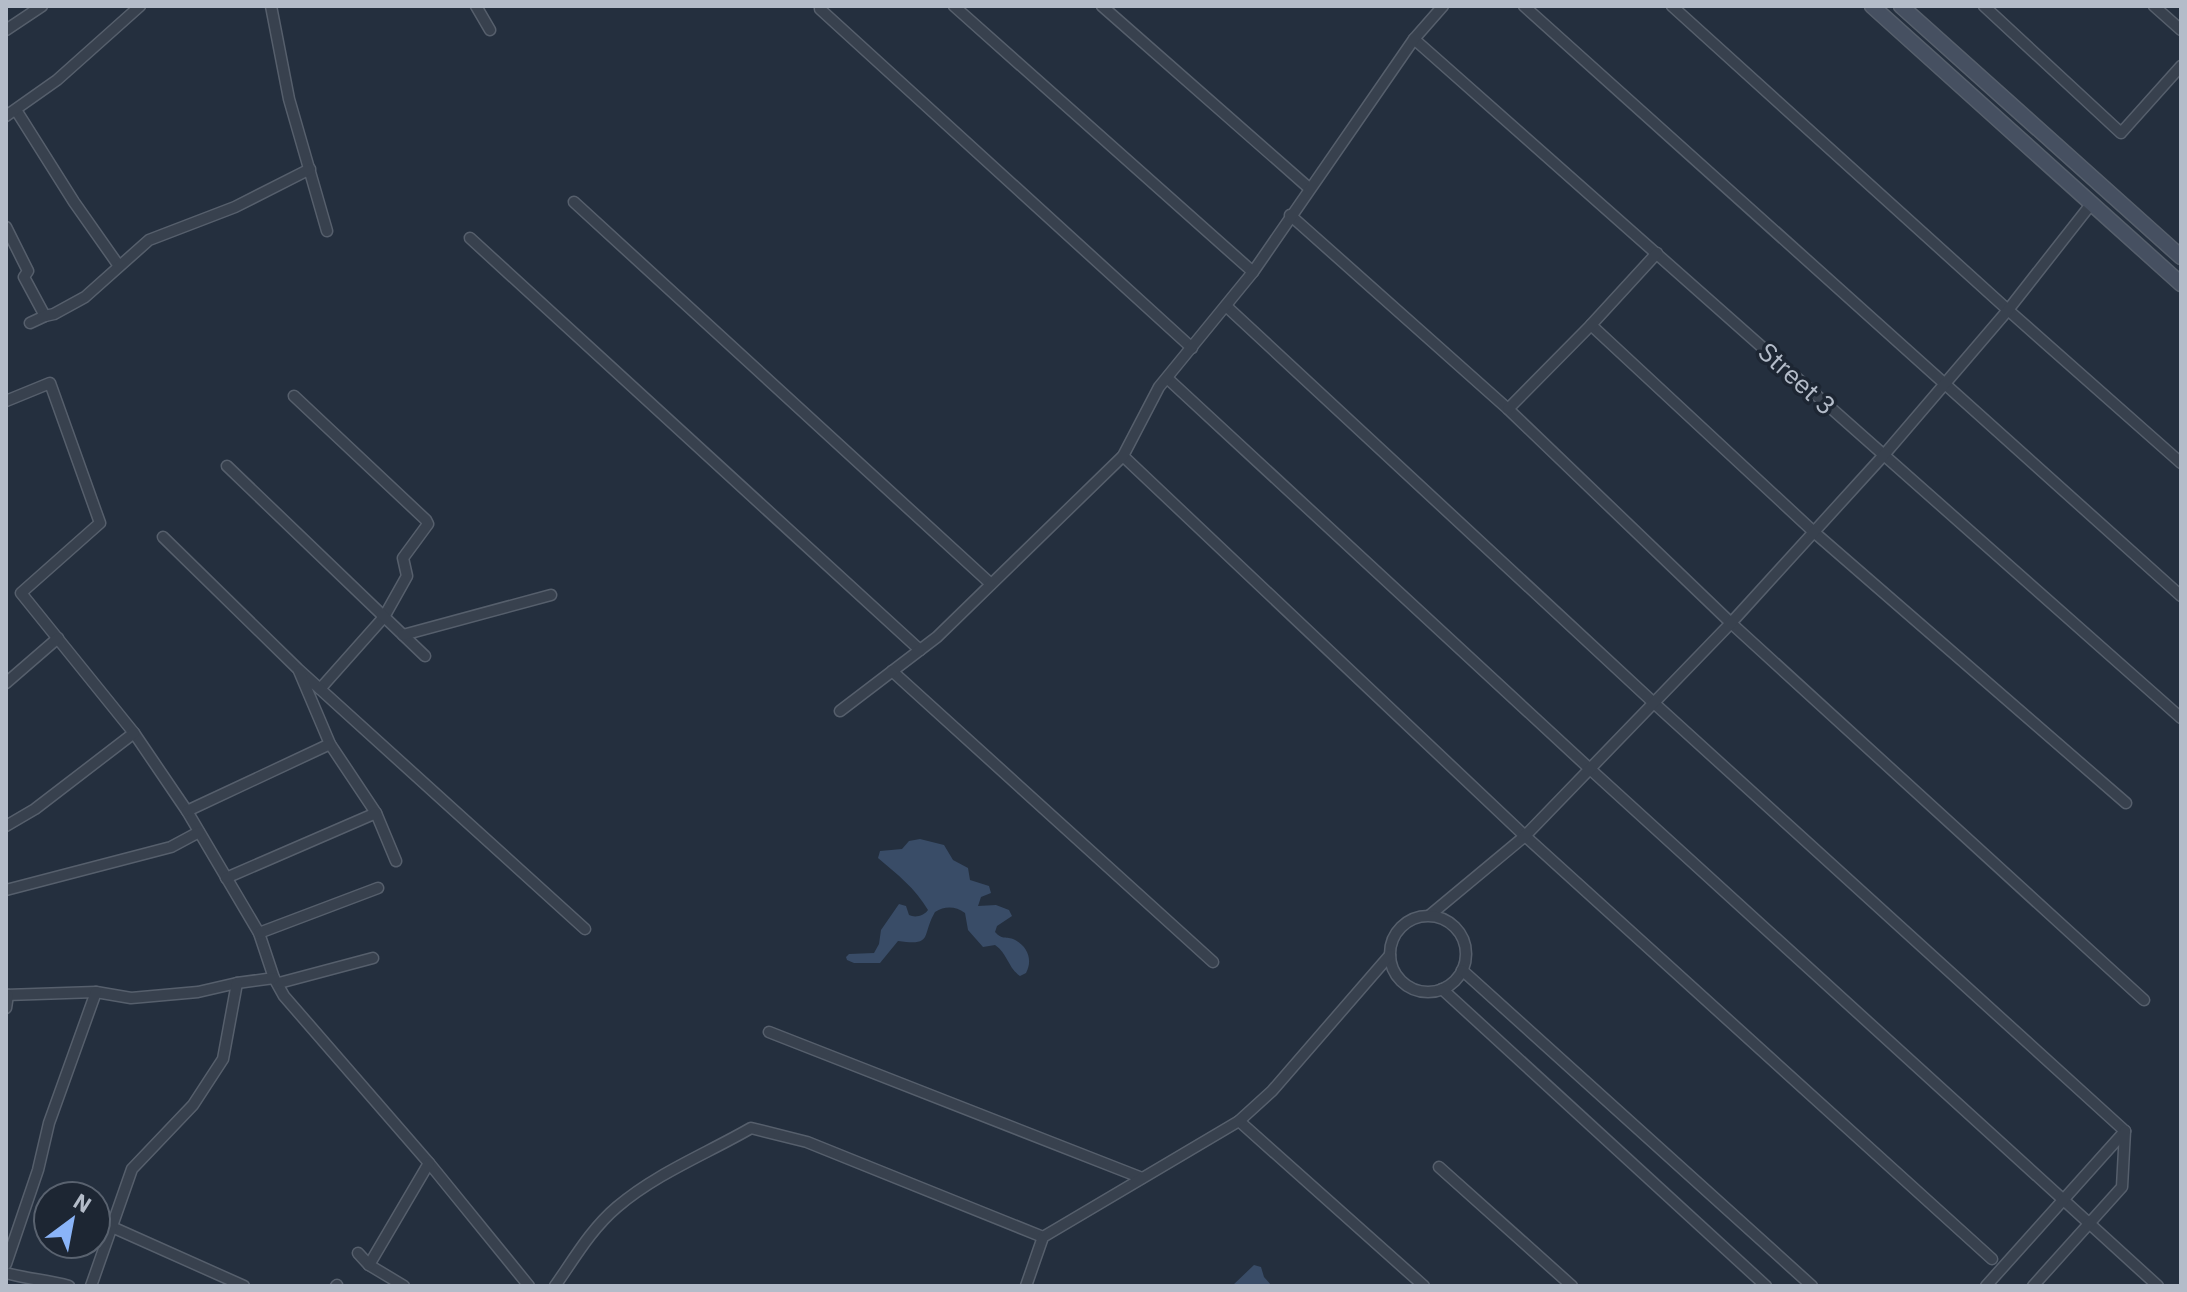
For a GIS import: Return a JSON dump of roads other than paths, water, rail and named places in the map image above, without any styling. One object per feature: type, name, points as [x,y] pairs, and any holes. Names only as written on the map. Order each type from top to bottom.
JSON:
[{"type":"main road","points":[[1872,6],[2181,284]]},
{"type":"main road","points":[[1901,6],[2181,257]]},
{"type":"street","points":[[6,30],[42,6]]},
{"type":"street","points":[[119,266],[11,113],[57,80],[140,6]]},
{"type":"street","points":[[271,6],[289,99],[327,231]]},
{"type":"street","points":[[476,6],[490,30]]},
{"type":"street","points":[[954,6],[1253,272]]},
{"type":"street","points":[[1102,6],[1309,188]]},
{"type":"street","points":[[840,711],[920,650],[1123,456],[1159,387],[1253,272],[1414,39],[1443,6]]},
{"type":"street","points":[[1524,6],[2181,596]]},
{"type":"street","points":[[1672,6],[2181,463]]},
{"type":"street","points":[[1984,6],[2121,133],[2181,66]]},
{"type":"street","points":[[2154,6],[2181,30]]},
{"type":"street","points":[[820,9],[1192,348]]},
{"type":"street","name":"Street 3","points":[[1414,39],[2181,718]]},
{"type":"street","points":[[30,323],[85,297],[149,240],[235,207],[310,169]]},
{"type":"street","points":[[574,202],[991,584]]},
{"type":"street","points":[[1026,1286],[1043,1237],[1239,1121],[1272,1091],[1390,955],[1397,931],[1408,921],[1430,915],[1525,836],[1655,704],[1883,456],[2008,310],[2092,203]]},
{"type":"street","points":[[1290,215],[1508,409],[1731,623],[2144,1000]]},
{"type":"street","points":[[6,227],[25,261],[28,271],[24,277],[45,316]]},
{"type":"street","points":[[470,238],[920,650]]},
{"type":"street","points":[[1508,409],[1657,253]]},
{"type":"street","points":[[1226,306],[1655,704],[2125,1131]]},
{"type":"street","points":[[1591,325],[1815,533],[2126,803]]},
{"type":"street","points":[[1167,378],[1590,769],[2158,1286]]},
{"type":"street","points":[[6,401],[50,383],[100,523],[21,593],[134,733],[187,811],[259,933],[284,996],[429,1163],[529,1286]]},
{"type":"street","points":[[294,396],[426,520],[426,528],[403,558],[407,576],[384,617],[320,689]]},
{"type":"street","points":[[1123,456],[1525,836],[1992,1259]]},
{"type":"street","points":[[227,466],[425,656]]},
{"type":"street","points":[[163,537],[298,669],[585,929]]},
{"type":"street","points":[[403,635],[551,595]]},
{"type":"street","points":[[6,683],[58,638]]},
{"type":"street","points":[[298,669],[330,744],[376,813],[396,861]]},
{"type":"street","points":[[892,671],[1213,962]]},
{"type":"street","points":[[6,826],[35,809],[134,733]]},
{"type":"street","points":[[187,811],[330,744]]},
{"type":"street","points":[[226,878],[376,813]]},
{"type":"street","points":[[6,890],[171,847],[199,832]]},
{"type":"street","points":[[259,933],[378,888]]},
{"type":"street","points":[[1390,955],[1396,974],[1406,985],[1420,991],[1449,986],[1466,962],[1466,947],[1461,933],[1450,923],[1430,915]]},
{"type":"street","points":[[6,1008],[7,995],[96,992],[131,998],[198,992],[237,983],[277,980],[373,958]]},
{"type":"street","points":[[1462,970],[1812,1286]]},
{"type":"street","points":[[237,983],[223,1059],[193,1105],[132,1169],[112,1227],[244,1286]]},
{"type":"street","points":[[1442,989],[1766,1286]]},
{"type":"street","points":[[6,1264],[38,1170],[49,1123],[96,992]]},
{"type":"street","points":[[769,1032],[1142,1178]]},
{"type":"street","points":[[1239,1121],[1424,1286]]},
{"type":"street","points":[[555,1286],[595,1229],[616,1208],[648,1184],[751,1128],[807,1142],[1043,1237]]},
{"type":"street","points":[[1986,1286],[2125,1131]]},
{"type":"street","points":[[2033,1286],[2122,1187],[2125,1131]]},
{"type":"street","points":[[369,1265],[429,1163]]},
{"type":"street","points":[[1439,1167],[1572,1286]]},
{"type":"street","points":[[358,1253],[369,1265],[404,1286]]},
{"type":"street","points":[[91,1286],[100,1260]]},
{"type":"street","points":[[6,1273],[31,1283],[55,1282],[69,1286]]},
{"type":"water","points":[[920,839],[944,845],[953,860],[968,868],[970,880],[989,886],[991,893],[981,897],[978,906],[996,905],[1009,910],[1012,916],[997,926],[995,932],[1013,939],[1026,949],[1029,963],[1026,973],[1020,976],[1016,973],[995,945],[983,947],[968,930],[965,913],[950,908],[935,912],[922,940],[898,941],[880,963],[847,960],[849,954],[874,953],[881,930],[899,904],[906,906],[911,916],[922,915],[928,910],[912,888],[878,858],[880,851],[902,849],[909,841]]},
{"type":"water","points":[[1254,1265],[1261,1267],[1264,1277],[1272,1286],[1232,1286]]}]
